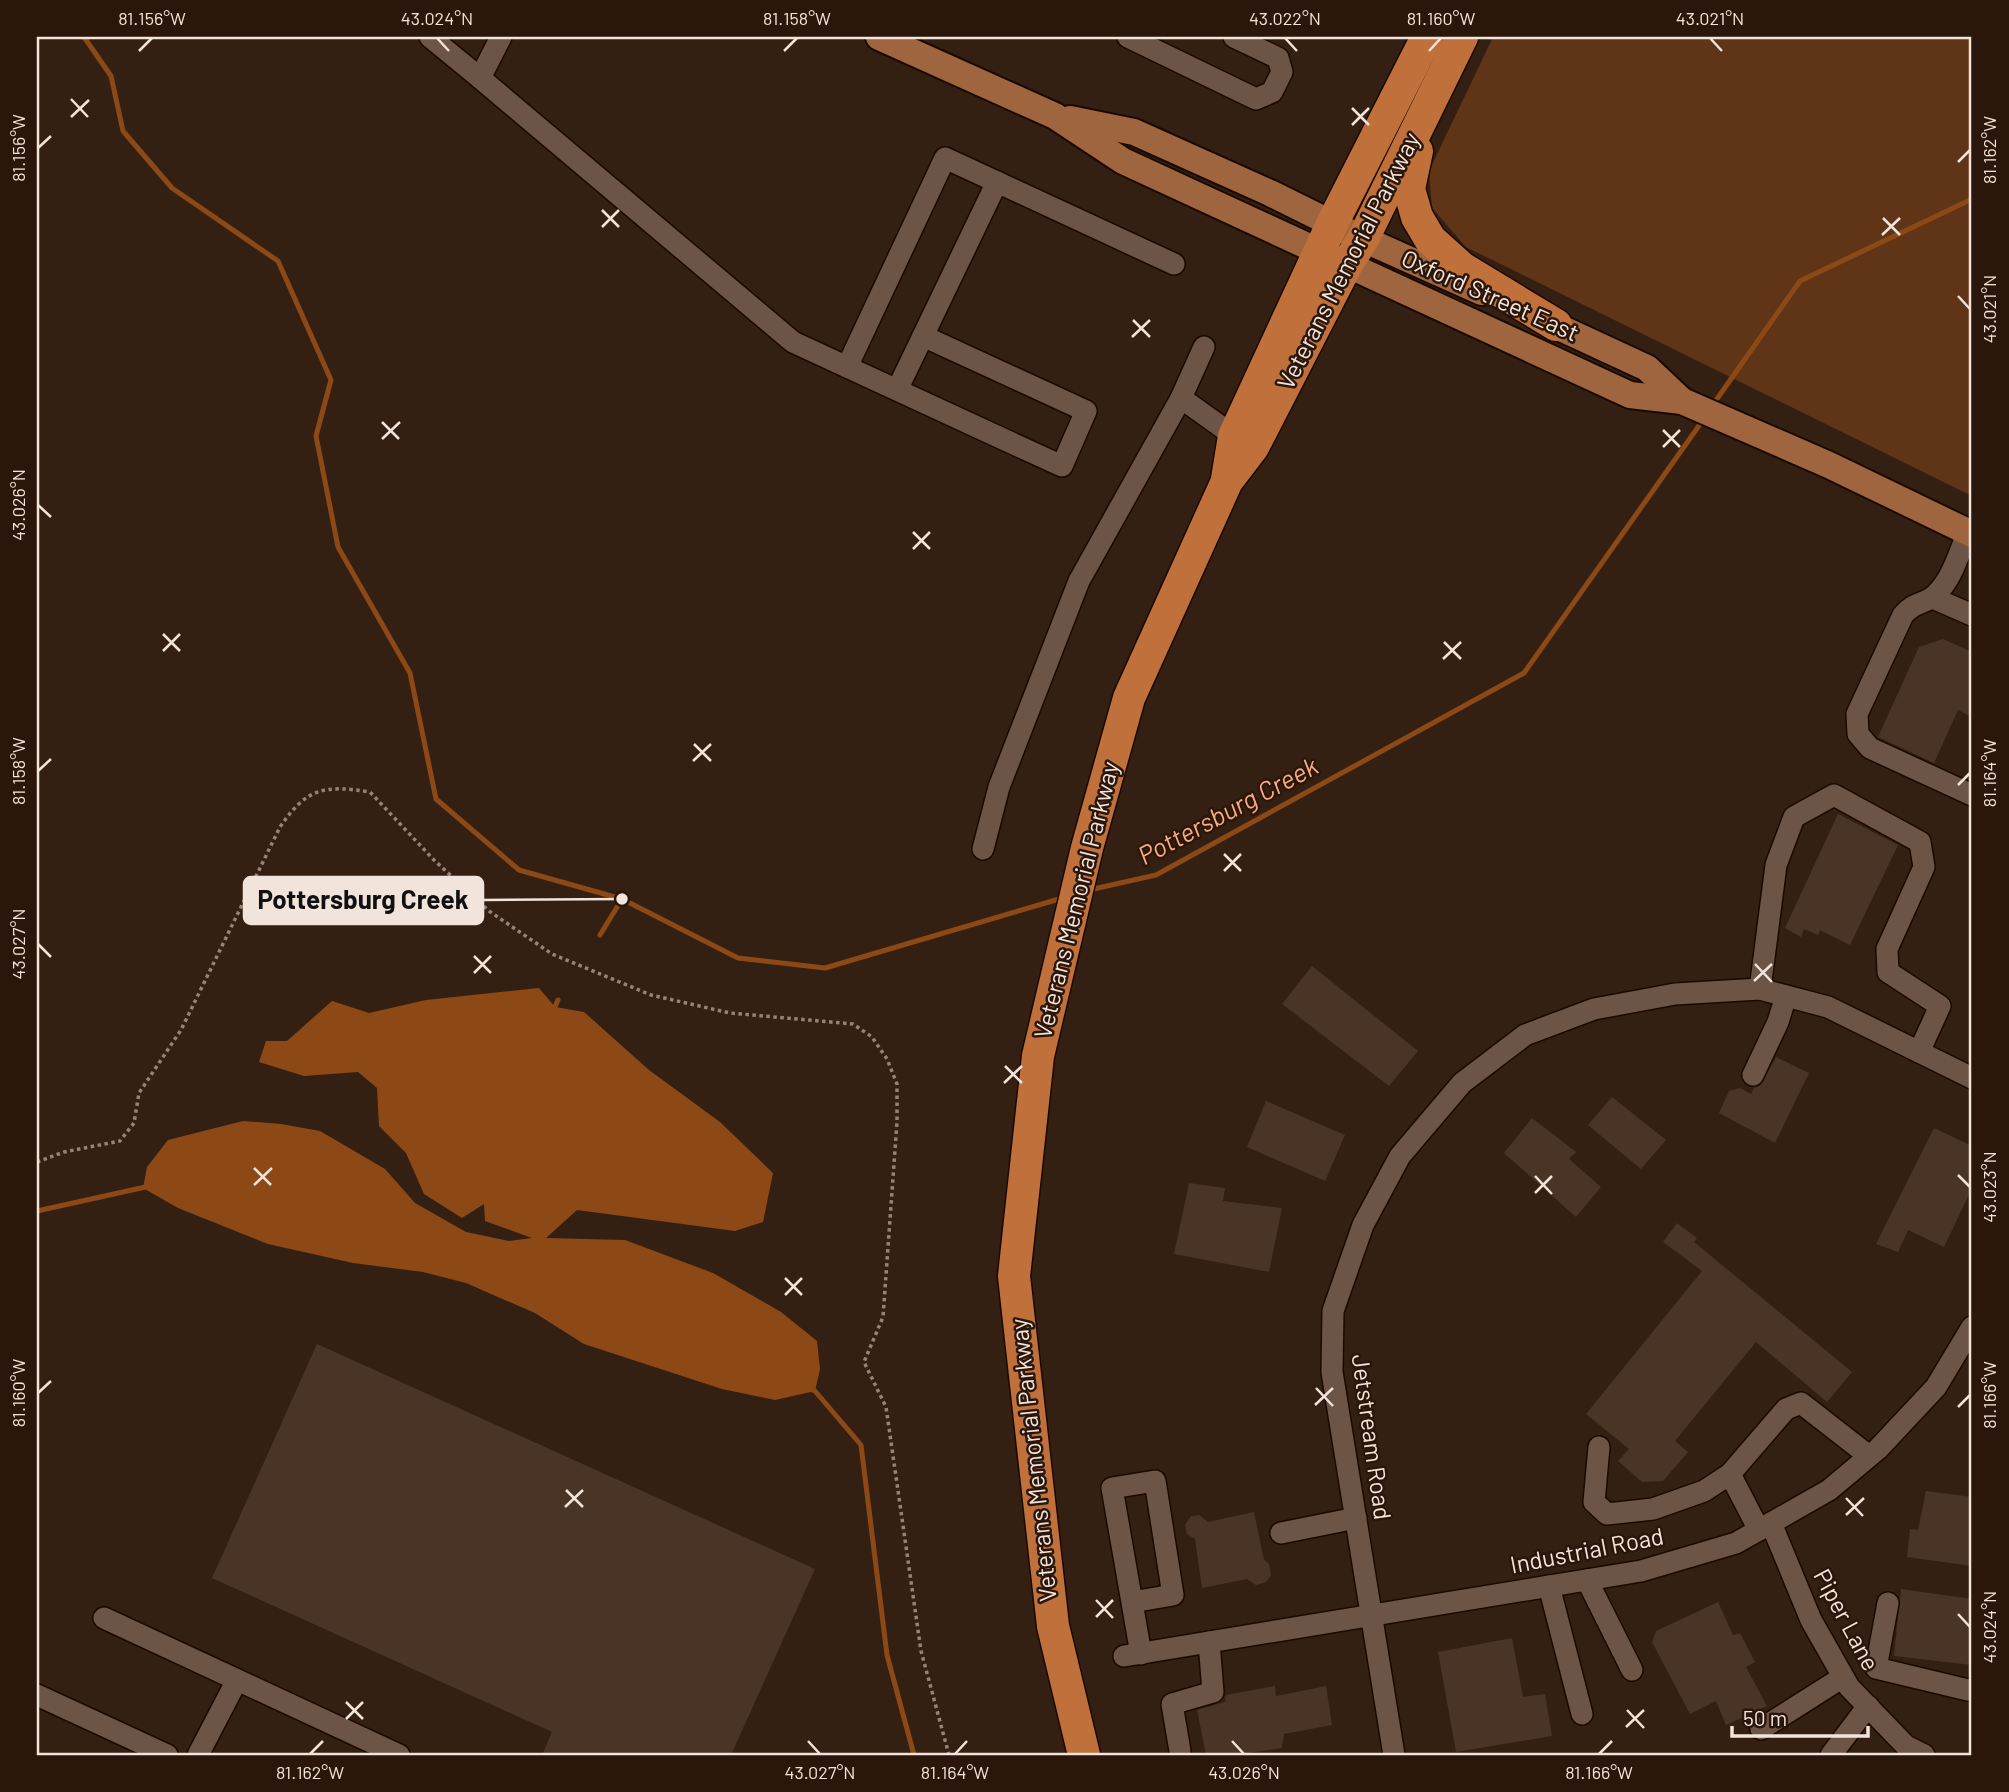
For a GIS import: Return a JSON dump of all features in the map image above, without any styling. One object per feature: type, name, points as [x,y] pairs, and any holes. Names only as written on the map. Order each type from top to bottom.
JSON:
[{"type":"highway","name":"Veterans Memorial Parkway","points":[[1084,1755],[1053,1626],[1014,1276],[1038,1056],[1087,848],[1129,698],[1227,481],[1254,447],[1333,259],[1333,222],[1427,37]]},
{"type":"highway","name":"Veterans Memorial Parkway","points":[[1227,481],[1234,436],[1333,259],[1363,239],[1462,37]]},
{"type":"highway","points":[[1427,109],[1409,189],[1417,217],[1430,239],[1462,268],[1556,325]]},
{"type":"main road","name":"Oxford Street East","points":[[879,37],[1055,116],[1123,161],[1630,395],[1682,401],[1829,465],[1970,533]]},
{"type":"main road","name":"Oxford Street East","points":[[1055,116],[1134,132],[1333,222],[1363,239],[1647,368],[1682,401]]},
{"type":"street","points":[[430,37],[793,342],[1062,466],[1086,411],[923,336]]},
{"type":"street","points":[[480,78],[501,37]]},
{"type":"street","points":[[1128,37],[1256,99],[1272,92],[1282,72],[1278,58],[1234,37]]},
{"type":"street","points":[[847,367],[946,158],[1174,264]]},
{"type":"street","points":[[897,390],[997,181]]},
{"type":"street","points":[[983,849],[999,787],[1079,581],[1181,398],[1204,346]]},
{"type":"street","points":[[1181,398],[1234,436]]},
{"type":"street","points":[[1970,533],[1946,582],[1933,597],[1911,605],[1903,615],[1857,713],[1858,734],[1870,748],[1972,795]]},
{"type":"street","points":[[1933,597],[1972,615]]},
{"type":"street","points":[[1760,989],[1776,865],[1780,853],[1794,817],[1834,795],[1920,842],[1924,867],[1887,949],[1888,972],[1940,1006],[1919,1052]]},
{"type":"street","name":"Jetstream Road","points":[[1394,1755],[1332,1372],[1333,1311],[1363,1225],[1400,1156],[1462,1083],[1525,1035],[1594,1009],[1675,994],[1760,989],[1828,1007],[1972,1078]]},
{"type":"street","points":[[1753,1075],[1778,1022],[1786,996]]},
{"type":"street","name":"Industrial Road","points":[[1132,1602],[1132,1655],[1641,1572],[1736,1543],[1829,1490],[1870,1456],[1936,1387],[1972,1327]]},
{"type":"street","points":[[1599,1447],[1594,1502],[1607,1514],[1653,1509],[1704,1492],[1730,1474],[1786,1409],[1801,1403],[1870,1456]]},
{"type":"street","name":"Piper Lane","points":[[1730,1474],[1765,1526],[1811,1620],[1846,1682],[1906,1746],[1924,1755]]},
{"type":"street","points":[[1155,1480],[1173,1595],[1132,1602],[1112,1488],[1155,1480]]},
{"type":"street","points":[[1281,1533],[1356,1518]]},
{"type":"street","points":[[1587,1580],[1632,1670]]},
{"type":"street","points":[[1549,1586],[1582,1714]]},
{"type":"street","points":[[1876,1668],[1888,1603]]},
{"type":"street","points":[[104,1618],[399,1755]]},
{"type":"street","points":[[1180,1751],[1172,1704],[1213,1692],[1209,1642]]},
{"type":"street","points":[[1761,1729],[1876,1668],[1968,1690]]},
{"type":"street","points":[[198,1755],[237,1680]]},
{"type":"street","points":[[37,1695],[167,1755]]},
{"type":"street","points":[[1831,1755],[1868,1706]]},
{"type":"path","points":[[37,1161],[64,1152],[120,1141],[134,1123],[139,1093],[181,1030],[280,827],[292,809],[310,793],[328,788],[370,792],[434,859],[489,911],[552,954],[651,995],[730,1013],[853,1024],[872,1037],[887,1059],[897,1084],[897,1122],[883,1317],[864,1362],[886,1407],[920,1651],[949,1755]]},
{"type":"shaded area","points":[[1493,37],[1972,37],[1972,496],[1466,247],[1432,208],[1429,171]]},
{"type":"shaded area","points":[[539,988],[555,1007],[584,1012],[649,1070],[720,1122],[773,1173],[763,1222],[735,1231],[577,1210],[546,1238],[625,1240],[713,1273],[781,1312],[817,1341],[820,1369],[815,1391],[775,1400],[722,1389],[584,1344],[535,1313],[466,1283],[423,1272],[353,1263],[268,1244],[178,1208],[143,1188],[147,1167],[168,1140],[243,1121],[281,1124],[320,1131],[385,1169],[415,1203],[466,1232],[509,1241],[532,1238],[485,1221],[484,1204],[462,1218],[424,1194],[406,1153],[379,1126],[377,1088],[358,1072],[304,1076],[259,1062],[266,1041],[287,1041],[332,1001],[369,1013],[426,1000]]},
{"type":"building","points":[[1943,639],[1972,652],[1972,717],[1958,710],[1934,763],[1878,737],[1919,647]]},
{"type":"building","points":[[1838,814],[1898,845],[1850,945],[1820,930],[1818,935],[1804,929],[1801,937],[1785,928]]},
{"type":"building","points":[[1312,966],[1418,1051],[1389,1086],[1282,1004]]},
{"type":"building","points":[[1776,1057],[1809,1073],[1775,1143],[1719,1113],[1729,1091],[1740,1088],[1751,1094],[1754,1088],[1761,1085]]},
{"type":"building","points":[[1612,1097],[1666,1140],[1641,1169],[1588,1125]]},
{"type":"building","points":[[1266,1101],[1345,1135],[1325,1181],[1247,1147]]},
{"type":"building","points":[[1532,1118],[1576,1152],[1569,1159],[1601,1187],[1576,1217],[1504,1153]]},
{"type":"building","points":[[1934,1128],[1972,1146],[1972,1188],[1944,1247],[1908,1230],[1898,1252],[1876,1244]]},
{"type":"building","points":[[1189,1183],[1225,1188],[1223,1201],[1282,1208],[1269,1272],[1174,1254]]},
{"type":"building","points":[[1677,1223],[1697,1238],[1694,1242],[1852,1372],[1827,1402],[1756,1342],[1675,1441],[1688,1452],[1663,1481],[1642,1482],[1618,1461],[1629,1449],[1586,1414],[1702,1271],[1663,1242]]},
{"type":"building","points":[[317,1344],[815,1569],[731,1755],[542,1755],[552,1732],[212,1578]]},
{"type":"building","points":[[1926,1491],[1972,1497],[1972,1566],[1907,1557],[1910,1529],[1918,1530]]},
{"type":"building","points":[[1254,1512],[1264,1560],[1269,1564],[1271,1575],[1266,1582],[1256,1585],[1247,1579],[1202,1588],[1195,1539],[1187,1534],[1185,1525],[1191,1516],[1199,1515],[1208,1522]]},
{"type":"building","points":[[1901,1589],[1972,1599],[1972,1665],[1894,1656]]},
{"type":"building","points":[[1718,1602],[1733,1635],[1740,1633],[1755,1662],[1746,1667],[1767,1706],[1726,1725],[1716,1701],[1690,1714],[1652,1642],[1656,1631]]},
{"type":"building","points":[[1512,1638],[1523,1697],[1545,1694],[1552,1736],[1456,1752],[1438,1652]]},
{"type":"building","points":[[1275,1686],[1276,1696],[1326,1686],[1332,1725],[1284,1734],[1282,1748],[1235,1755],[1206,1755],[1197,1710],[1225,1702],[1226,1695]]},
{"type":"waterway","name":"Pottersburg Creek","points":[[84,37],[111,76],[123,131],[172,188],[278,261],[331,380],[316,436],[338,547],[410,673],[436,799],[519,870],[622,899],[738,958],[825,968],[1066,897]]},
{"type":"waterway","name":"Pottersburg Creek","points":[[1712,406],[1800,281],[1972,199]]},
{"type":"waterway","name":"Pottersburg Creek","points":[[1089,890],[1156,875],[1524,673],[1703,420]]},
{"type":"waterway","points":[[600,935],[622,899]]},
{"type":"waterway","points":[[553,1011],[558,1000]]},
{"type":"waterway","points":[[37,1211],[150,1186]]},
{"type":"waterway","points":[[809,1388],[815,1391],[861,1445],[887,1655],[914,1755]]},
{"type":"place","name":"Pottersburg Creek","points":[[622,899]]}]
